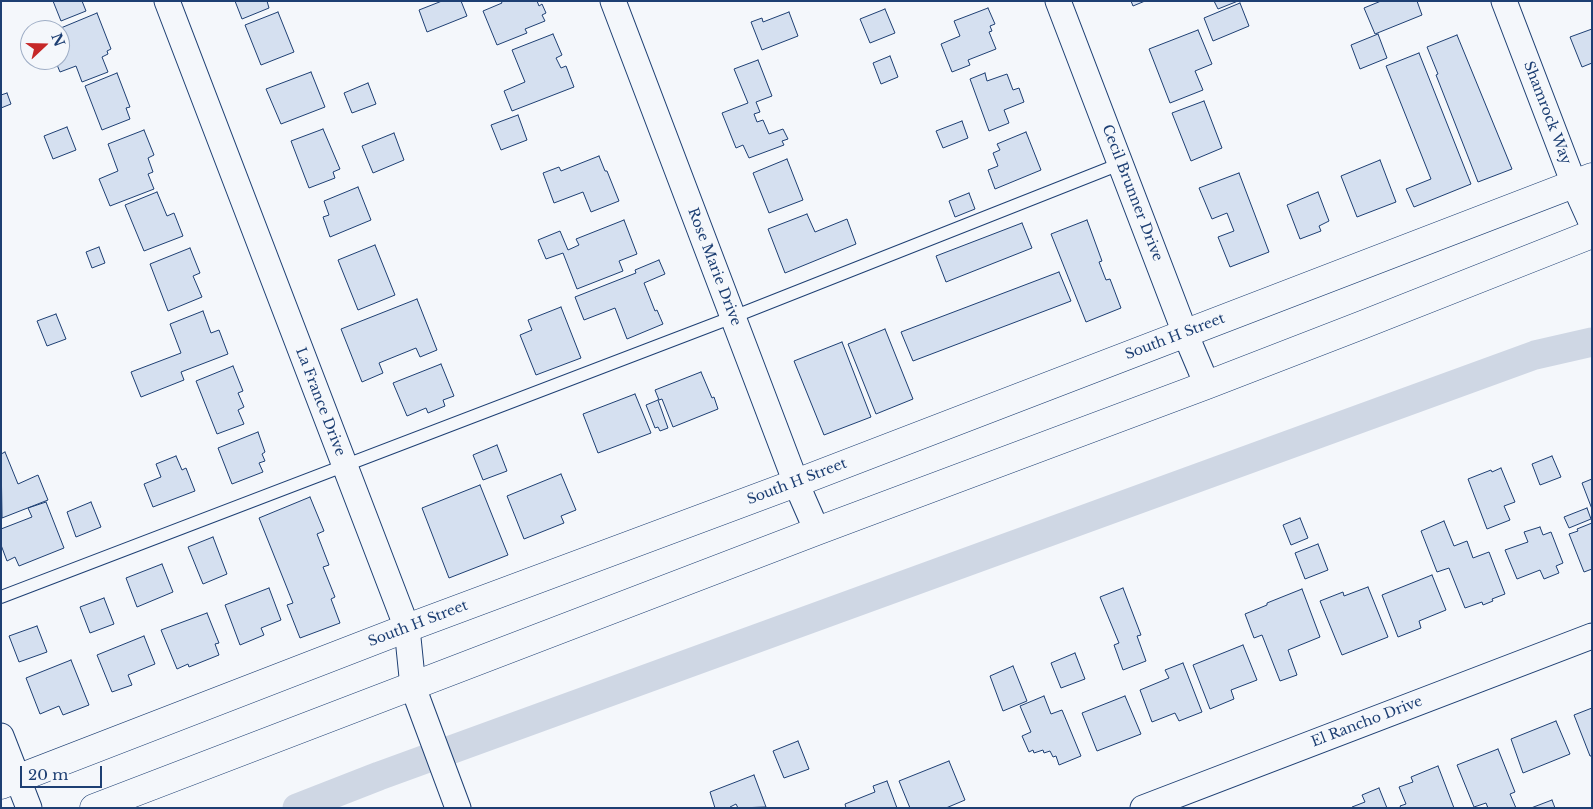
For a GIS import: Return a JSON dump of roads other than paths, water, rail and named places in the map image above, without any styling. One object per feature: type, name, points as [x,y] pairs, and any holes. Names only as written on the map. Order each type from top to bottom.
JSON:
[{"type":"street","name":"La France Drive","points":[[167,1],[406,628],[413,686],[458,808]]},
{"type":"street","name":"Rose Marie Drive","points":[[612,1],[796,483],[817,532]]},
{"type":"street","name":"Cecil Brunner Drive","points":[[1058,1],[1185,333],[1207,385]]},
{"type":"street","name":"Shamrock Way","points":[[1504,1],[1583,180],[1592,224]]},
{"type":"street","name":"South H Street","points":[[9,781],[406,628],[796,483],[1583,180]]},
{"type":"street","points":[[94,808],[1207,385],[1592,234]]},
{"type":"street","name":"El Rancho Drive","points":[[1143,808],[1592,636]]},
{"type":"street","points":[[1,736],[9,781],[29,808]]},
{"type":"lane","points":[[1,596],[733,317],[1120,164]]},
{"type":"waterway","points":[[297,808],[379,776],[1535,355],[1592,342]]}]
